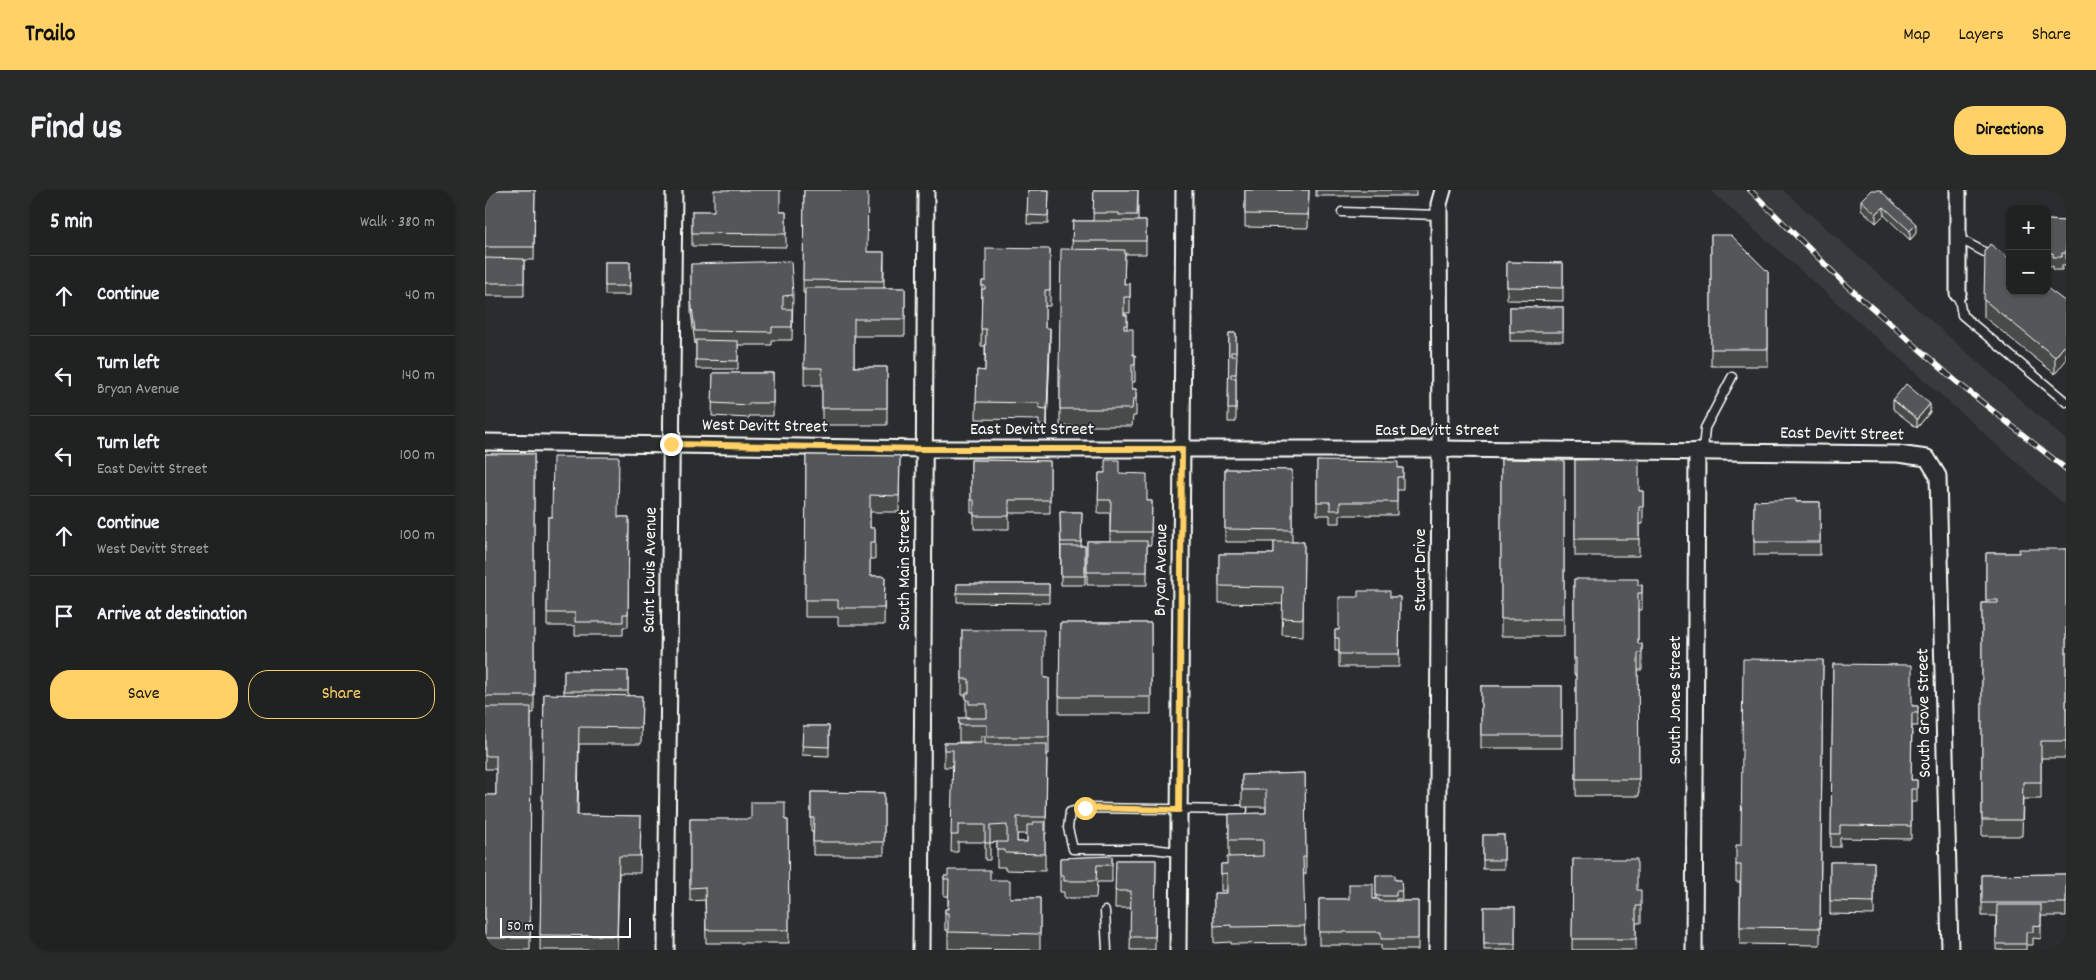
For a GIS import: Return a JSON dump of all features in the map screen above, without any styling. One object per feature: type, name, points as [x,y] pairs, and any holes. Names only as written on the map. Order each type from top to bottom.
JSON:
[{"type":"street","name":"Saint Louis Avenue","points":[[666,950],[674,190]]},
{"type":"street","name":"South Main Street","points":[[921,950],[926,190]]},
{"type":"street","name":"Bryan Avenue","points":[[1177,950],[1184,190]]},
{"type":"street","name":"Stuart Drive","points":[[1437,950],[1440,449],[1439,204],[1443,190]]},
{"type":"street","points":[[1958,190],[1958,294]]},
{"type":"street","name":"West Devitt Street","points":[[485,442],[925,449]]},
{"type":"street","name":"East Devitt Street","points":[[925,449],[1440,449],[1898,454],[1927,458],[1939,476]]},
{"type":"street","name":"South Jones Street","points":[[1694,950],[1700,451]]},
{"type":"street","name":"South Grove Street","points":[[1939,476],[1950,950]]},
{"type":"lane","points":[[1342,212],[1439,215]]},
{"type":"lane","points":[[1958,238],[1998,259]]},
{"type":"lane","points":[[1958,294],[1961,315],[2066,402]]},
{"type":"lane","points":[[1700,451],[1705,428],[1732,377]]},
{"type":"lane","points":[[1179,852],[1073,849],[1068,828],[1070,812],[1085,808],[1243,810]]},
{"type":"lane","points":[[1105,911],[1107,950]]},
{"type":"shaded area","points":[[1710,190],[1783,190],[2066,440],[2066,506]]},
{"type":"building","points":[[485,190],[535,190],[534,247],[485,247]]},
{"type":"building","points":[[714,190],[780,190],[780,212],[786,212],[786,234],[692,233],[692,211],[714,211]]},
{"type":"building","points":[[804,190],[868,190],[867,252],[884,252],[883,281],[803,280]]},
{"type":"building","points":[[1028,190],[1049,190],[1048,216],[1027,215]]},
{"type":"building","points":[[1094,190],[1138,190],[1137,215],[1093,213]]},
{"type":"building","points":[[1245,190],[1309,190],[1308,215],[1245,214]]},
{"type":"building","points":[[1871,190],[1880,190],[1916,224],[1910,231],[1884,207],[1876,214],[1861,200]]},
{"type":"building","points":[[2051,220],[2066,221],[2066,253],[2062,253],[2062,257],[2053,257],[2053,253],[2051,253]]},
{"type":"building","points":[[1073,221],[1146,221],[1146,241],[1072,241]]},
{"type":"building","points":[[1711,235],[1731,235],[1768,272],[1768,349],[1711,349]]},
{"type":"building","points":[[1990,244],[2006,256],[2006,295],[2051,295],[2051,291],[2066,302],[2066,344],[2055,357],[1984,300],[1985,251]]},
{"type":"building","points":[[986,248],[1050,249],[1050,290],[1045,290],[1045,328],[1050,328],[1047,409],[1039,408],[1039,403],[976,402],[977,370],[985,371],[986,329],[981,329],[982,289],[985,289],[985,286],[982,286],[982,281],[986,281]]},
{"type":"building","points":[[1061,249],[1125,250],[1124,284],[1130,284],[1130,297],[1124,297],[1124,315],[1127,315],[1127,325],[1124,325],[1124,329],[1133,329],[1133,355],[1135,355],[1135,365],[1132,365],[1132,389],[1136,389],[1136,399],[1133,399],[1132,409],[1060,409]]},
{"type":"building","points":[[485,258],[524,259],[524,283],[485,283]]},
{"type":"building","points":[[791,261],[793,295],[783,296],[783,309],[792,309],[792,327],[772,327],[772,332],[695,331],[691,299],[691,264]]},
{"type":"building","points":[[605,262],[630,262],[630,286],[605,286]]},
{"type":"building","points":[[1507,262],[1563,263],[1563,288],[1507,287]]},
{"type":"building","points":[[805,288],[905,288],[905,319],[854,319],[854,367],[887,367],[887,408],[822,408],[822,368],[804,368]]},
{"type":"building","points":[[1510,307],[1563,307],[1563,332],[1510,332]]},
{"type":"building","points":[[1229,333],[1236,333],[1236,352],[1231,352],[1231,356],[1237,356],[1236,374],[1231,374],[1231,378],[1236,378],[1236,409],[1228,409]]},
{"type":"building","points":[[696,340],[738,341],[738,361],[696,360]]},
{"type":"building","points":[[713,373],[773,373],[773,403],[749,403],[749,405],[712,403]]},
{"type":"building","points":[[1906,384],[1930,404],[1917,419],[1893,400]]},
{"type":"building","points":[[485,454],[534,454],[534,696],[485,696]]},
{"type":"building","points":[[806,455],[900,456],[899,496],[870,495],[870,528],[875,528],[875,542],[870,542],[870,576],[885,576],[884,608],[838,608],[838,600],[805,600]]},
{"type":"building","points":[[553,457],[619,457],[618,517],[629,517],[628,614],[623,614],[623,622],[575,622],[575,613],[547,613],[548,517],[552,517]]},
{"type":"building","points":[[1501,459],[1564,460],[1564,619],[1501,619]]},
{"type":"building","points":[[1639,459],[1639,491],[1643,491],[1643,507],[1639,507],[1639,539],[1575,539],[1575,460]]},
{"type":"building","points":[[971,460],[1050,461],[1050,500],[1009,500],[1009,516],[974,516],[974,500],[971,500]]},
{"type":"building","points":[[1105,460],[1119,460],[1119,473],[1147,474],[1147,501],[1152,501],[1151,532],[1110,532],[1111,500],[1098,500],[1099,473],[1105,473]]},
{"type":"building","points":[[1317,461],[1398,462],[1398,468],[1403,468],[1403,477],[1397,477],[1397,502],[1340,502],[1340,510],[1330,510],[1330,502],[1317,502]]},
{"type":"building","points":[[1225,469],[1292,470],[1292,530],[1225,529]]},
{"type":"building","points":[[1796,499],[1796,502],[1820,502],[1820,542],[1754,542],[1754,501]]},
{"type":"building","points":[[1060,512],[1082,512],[1081,542],[1061,542]]},
{"type":"building","points":[[1087,541],[1147,541],[1147,572],[1087,572]]},
{"type":"building","points":[[1274,542],[1304,542],[1303,619],[1282,618],[1283,587],[1219,586],[1219,554],[1274,554]]},
{"type":"building","points":[[1061,546],[1085,546],[1085,576],[1061,576]]},
{"type":"building","points":[[2019,549],[2066,549],[2066,741],[2041,741],[2041,782],[2023,782],[2022,820],[1982,820],[1982,603],[1998,603],[1998,600],[1986,600],[1986,553],[2019,553]]},
{"type":"building","points":[[1574,579],[1638,579],[1638,585],[1642,585],[1642,593],[1638,593],[1638,644],[1642,644],[1642,653],[1638,653],[1639,779],[1576,779]]},
{"type":"building","points":[[957,584],[1049,584],[1049,594],[957,593]]},
{"type":"building","points":[[1358,591],[1390,591],[1390,597],[1400,597],[1399,654],[1339,654],[1339,638],[1335,638],[1335,630],[1339,630],[1339,597],[1358,597]]},
{"type":"building","points":[[1060,623],[1151,623],[1151,697],[1059,697]]},
{"type":"building","points":[[962,630],[1044,630],[1044,678],[1049,678],[1049,737],[987,737],[987,725],[959,725],[959,718],[987,718],[987,704],[969,704],[969,700],[966,700],[966,693],[969,693],[969,679],[962,679]]},
{"type":"building","points":[[1743,659],[1823,660],[1820,928],[1740,927],[1741,865],[1736,865],[1736,845],[1741,845]]},
{"type":"building","points":[[1833,664],[1912,665],[1912,706],[1918,706],[1918,713],[1912,713],[1911,780],[1917,780],[1917,789],[1911,789],[1911,826],[1840,825],[1840,834],[1831,834]]},
{"type":"building","points":[[564,670],[628,671],[628,691],[564,691]]},
{"type":"building","points":[[1481,686],[1562,686],[1562,735],[1481,735]]},
{"type":"building","points":[[544,694],[642,696],[641,728],[579,727],[577,815],[641,816],[640,856],[619,856],[617,936],[540,935]]},
{"type":"building","points":[[485,707],[531,707],[530,938],[485,938],[485,795],[496,795],[496,756],[485,756]]},
{"type":"building","points":[[803,726],[829,726],[829,747],[802,746]]},
{"type":"building","points":[[981,736],[985,736],[985,744],[1047,744],[1046,817],[1017,817],[1017,842],[1027,842],[1027,825],[1033,825],[1033,822],[1045,822],[1045,854],[1005,853],[1005,850],[997,850],[997,842],[1007,842],[1007,825],[990,826],[990,843],[985,843],[985,825],[958,825],[958,835],[951,835],[953,750],[944,750],[944,743],[981,743]]},
{"type":"building","points":[[1305,773],[1306,857],[1303,857],[1305,926],[1214,926],[1214,893],[1227,893],[1227,873],[1221,874],[1221,864],[1227,864],[1227,857],[1263,856],[1263,840],[1229,840],[1229,814],[1266,813],[1266,790],[1242,790],[1242,775]]},
{"type":"building","points":[[811,792],[884,793],[884,842],[813,842],[814,818],[811,818]]},
{"type":"building","points":[[751,802],[785,802],[785,820],[788,820],[789,930],[706,930],[705,887],[690,888],[690,819],[751,819]]},
{"type":"building","points":[[1483,835],[1504,835],[1504,860],[1483,860]]},
{"type":"building","points":[[1112,856],[1112,865],[1097,865],[1096,881],[1064,881],[1064,875],[1060,875],[1060,858]]},
{"type":"building","points":[[1573,859],[1637,859],[1637,890],[1641,890],[1641,906],[1636,906],[1636,939],[1572,939]]},
{"type":"building","points":[[1116,860],[1156,860],[1155,937],[1130,937],[1131,891],[1115,891]]},
{"type":"building","points":[[1830,862],[1874,862],[1874,902],[1830,901]]},
{"type":"building","points":[[948,870],[990,870],[990,880],[1010,880],[1010,898],[1040,898],[1040,934],[948,932],[948,913],[945,913],[945,909],[948,909],[949,879],[944,879],[944,876],[948,876]]},
{"type":"building","points":[[2066,874],[2066,903],[1982,903],[1982,875]]},
{"type":"building","points":[[1376,875],[1395,875],[1395,880],[1401,880],[1402,891],[1396,891],[1396,896],[1376,896]]},
{"type":"building","points":[[1349,884],[1373,884],[1373,899],[1379,899],[1379,901],[1418,901],[1418,939],[1381,939],[1381,932],[1319,932],[1319,899],[1349,899]]},
{"type":"building","points":[[1997,905],[2041,905],[2041,926],[2033,925],[2033,932],[2026,932],[2026,944],[1996,944]]},
{"type":"building","points":[[1484,907],[1515,907],[1515,944],[1484,944]]},
{"type":"railway","points":[[1750,190],[1846,285],[1958,383],[2066,469]]},
{"type":"route","points":[[671,444],[925,449],[1182,449],[1179,810],[1085,808]]}]
